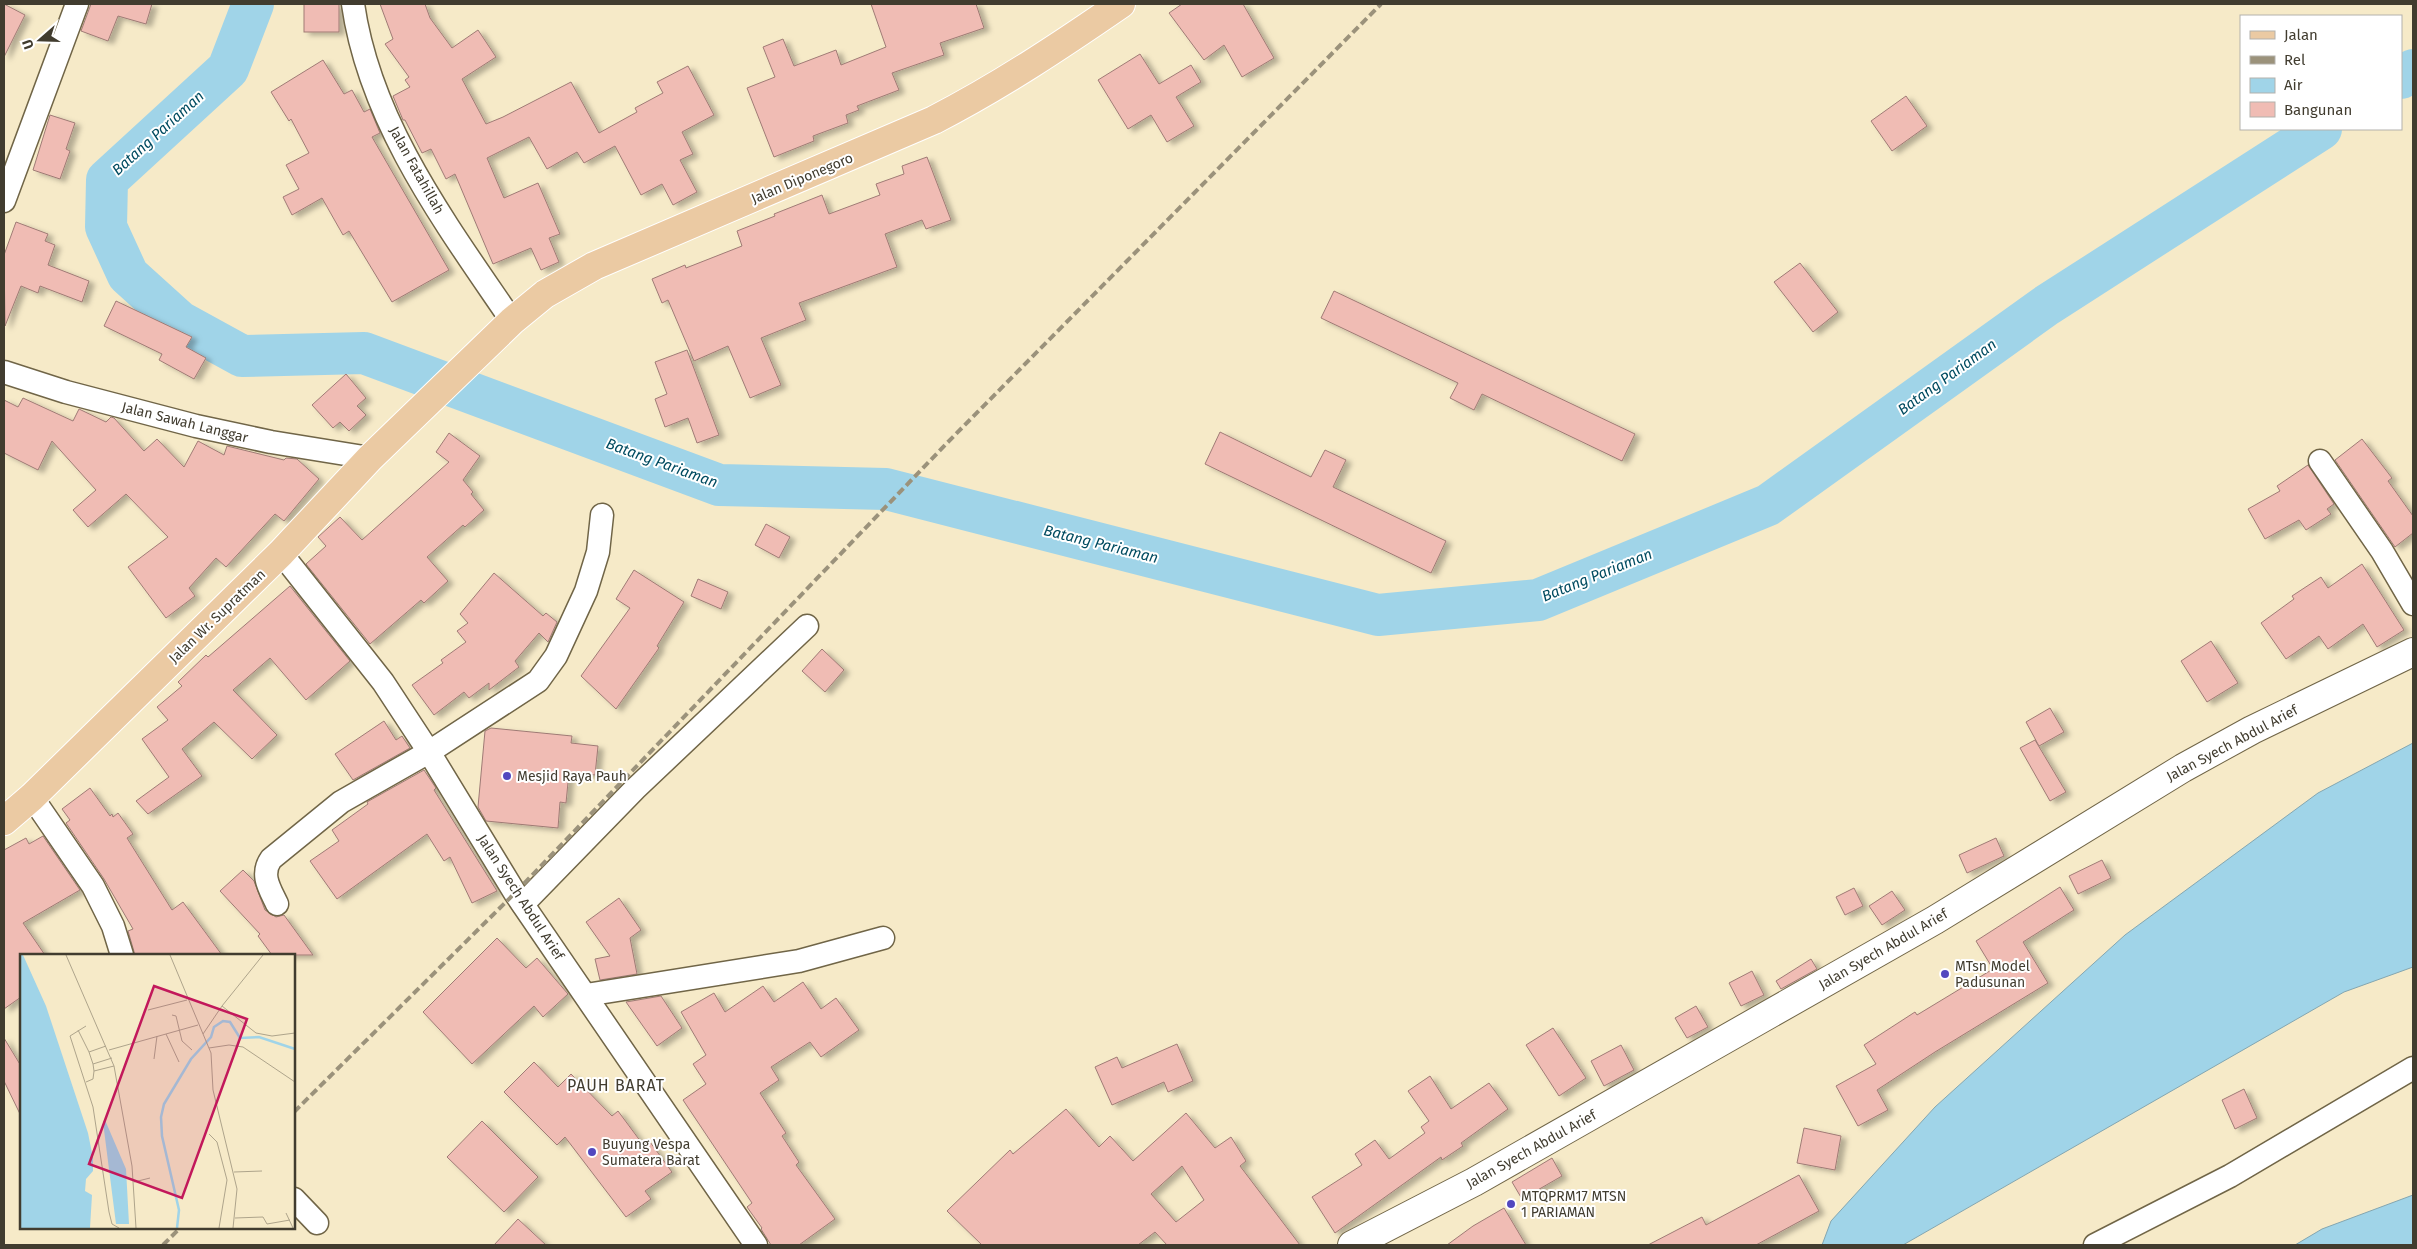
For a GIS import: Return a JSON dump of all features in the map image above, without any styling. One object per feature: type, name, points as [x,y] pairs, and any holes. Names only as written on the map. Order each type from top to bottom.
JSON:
[{"type":"main road","name":"Jalan Diponegoro","points":[[424,406],[512,321],[545,294],[594,266],[934,120],[987,92],[1039,60],[1122,4]]},
{"type":"main road","name":"Jalan Wr. Supratman","points":[[4,821],[32,797],[281,553],[370,458],[424,406]]},
{"type":"street","points":[[4,201],[76,4]]},
{"type":"street","name":"Jalan Fatahillah","points":[[353,4],[365,58],[381,102],[410,163],[461,246],[512,321]]},
{"type":"street","name":"Jalan Sawah Langgar","points":[[4,372],[66,392],[196,426],[272,442],[370,458]]},
{"type":"street","points":[[2320,461],[2382,550],[2413,604]]},
{"type":"street","points":[[277,904],[265,873],[271,859],[341,802],[429,752],[532,686],[546,672],[564,640],[586,591],[598,552],[602,515]]},
{"type":"street","name":"Jalan Syech Abdul Arief","points":[[281,553],[383,682],[429,752],[523,904],[756,1245]]},
{"type":"street","points":[[523,904],[635,789],[807,626]]},
{"type":"street","name":"Jalan Syech Abdul Arief","points":[[1352,1245],[1474,1182],[1936,920],[2182,768],[2252,730],[2413,652]]},
{"type":"street","points":[[32,797],[93,886],[114,926],[122,954]]},
{"type":"street","points":[[586,995],[799,961],[883,938]]},
{"type":"street","points":[[2095,1245],[2230,1176],[2413,1068]]},
{"type":"street","points":[[295,1200],[317,1223]]},
{"type":"water","points":[[2413,743],[2413,967],[2344,992],[1903,1245],[1822,1245],[1831,1221],[1935,1107],[2125,935],[2318,793]]},
{"type":"water","points":[[2413,1195],[2413,1245],[2295,1245],[2322,1229]]},
{"type":"building","points":[[4,4],[25,15],[4,57]]},
{"type":"building","points":[[91,4],[152,4],[146,24],[118,16],[108,41],[81,31]]},
{"type":"building","points":[[304,4],[339,4],[339,32],[304,32]]},
{"type":"building","points":[[380,4],[425,4],[430,18],[452,48],[478,30],[496,57],[462,79],[486,124],[571,82],[599,133],[637,112],[635,108],[663,93],[657,82],[688,66],[714,115],[682,132],[693,154],[680,160],[697,192],[673,205],[662,184],[641,195],[615,146],[584,163],[577,152],[547,169],[529,137],[487,158],[504,198],[538,183],[560,234],[549,238],[559,262],[541,270],[531,248],[493,264],[455,174],[446,179],[431,149],[422,153],[405,120],[403,120],[393,96],[410,87],[405,80],[409,77],[385,44],[393,39]]},
{"type":"building","points":[[871,4],[976,4],[984,28],[940,43],[944,55],[892,73],[899,90],[857,106],[859,110],[846,115],[848,123],[813,136],[814,141],[774,157],[747,88],[775,77],[763,47],[783,39],[794,66],[836,50],[841,65],[886,47]]},
{"type":"building","points":[[1182,4],[1243,4],[1274,58],[1242,77],[1224,45],[1204,60],[1169,13]]},
{"type":"building","points":[[1140,54],[1159,84],[1191,65],[1201,82],[1176,97],[1194,126],[1167,142],[1151,115],[1128,129],[1098,80]]},
{"type":"building","points":[[323,60],[344,94],[352,90],[364,112],[370,109],[380,133],[372,137],[449,270],[392,302],[349,231],[343,235],[322,198],[292,215],[283,197],[299,189],[286,165],[309,153],[291,119],[289,121],[271,92]]},
{"type":"building","points":[[1906,96],[1927,126],[1892,151],[1871,121]]},
{"type":"building","points":[[50,115],[75,123],[66,149],[70,151],[60,179],[33,170]]},
{"type":"building","points":[[927,157],[951,220],[926,229],[922,220],[885,234],[897,267],[799,303],[806,320],[761,338],[781,385],[750,398],[728,346],[694,361],[668,300],[662,303],[652,279],[685,265],[686,268],[742,246],[737,231],[822,195],[829,214],[880,195],[876,184],[904,174],[902,166]]},
{"type":"building","points":[[16,222],[48,234],[45,241],[55,245],[48,265],[89,281],[82,302],[40,286],[38,293],[21,286],[5,326],[4,255]]},
{"type":"building","points":[[1800,263],[1838,312],[1813,332],[1774,282]]},
{"type":"building","points":[[1334,291],[1635,434],[1622,461],[1482,394],[1474,410],[1450,398],[1458,383],[1321,318]]},
{"type":"building","points":[[116,301],[192,337],[186,347],[206,358],[194,379],[159,360],[162,354],[104,326]]},
{"type":"building","points":[[687,350],[719,435],[697,443],[688,418],[665,427],[655,399],[667,394],[655,362]]},
{"type":"building","points":[[346,374],[366,398],[357,406],[366,415],[349,431],[340,422],[333,428],[312,405]]},
{"type":"building","points":[[23,398],[73,421],[79,409],[106,422],[111,417],[114,418],[144,451],[157,439],[184,467],[198,441],[224,455],[227,446],[284,460],[286,458],[297,459],[319,479],[284,521],[275,514],[226,567],[216,558],[189,588],[195,596],[166,618],[128,567],[168,537],[126,494],[88,527],[73,510],[96,490],[52,441],[38,470],[4,453],[4,400],[18,407]]},
{"type":"building","points":[[1220,432],[1311,477],[1325,450],[1346,460],[1333,487],[1446,541],[1431,573],[1205,464]]},
{"type":"building","points":[[449,433],[480,456],[463,480],[484,510],[465,527],[463,525],[427,557],[448,581],[424,603],[421,600],[370,644],[306,564],[326,546],[318,537],[340,517],[362,540],[449,462],[436,452]]},
{"type":"building","points":[[2362,439],[2392,478],[2388,481],[2413,516],[2413,533],[2395,547],[2335,460]]},
{"type":"building","points":[[2308,465],[2334,504],[2327,509],[2331,514],[2306,530],[2299,520],[2265,539],[2248,509],[2280,491],[2277,486]]},
{"type":"building","points":[[766,524],[790,537],[779,558],[755,545]]},
{"type":"building","points":[[2362,564],[2404,630],[2377,647],[2363,624],[2328,649],[2319,636],[2286,659],[2261,623],[2294,599],[2292,596],[2321,577],[2328,588]]},
{"type":"building","points":[[634,570],[684,602],[657,646],[659,648],[616,709],[581,676],[630,608],[616,599]]},
{"type":"building","points":[[494,573],[543,616],[546,613],[557,622],[548,642],[539,633],[515,661],[519,667],[489,690],[489,683],[469,698],[464,692],[434,715],[412,685],[443,663],[441,660],[466,642],[457,631],[468,623],[460,614]]},
{"type":"building","points":[[698,579],[728,592],[721,609],[691,596]]},
{"type":"building","points":[[290,586],[350,661],[306,700],[270,658],[233,690],[277,735],[252,759],[214,722],[182,749],[202,776],[148,814],[136,801],[169,777],[142,739],[168,720],[157,707],[182,686],[178,682],[206,655],[208,657]]},
{"type":"building","points":[[2211,641],[2238,683],[2207,702],[2181,661]]},
{"type":"building","points":[[822,649],[844,670],[825,692],[802,671]]},
{"type":"building","points":[[2050,708],[2064,732],[2039,746],[2026,722]]},
{"type":"building","points":[[384,721],[396,740],[402,736],[410,748],[353,780],[335,754]]},
{"type":"building","points":[[491,728],[572,736],[571,743],[598,746],[595,775],[569,772],[566,803],[560,802],[558,828],[486,821],[478,807],[485,731]]},
{"type":"building","points":[[2035,740],[2066,792],[2050,801],[2020,748]]},
{"type":"building","points":[[424,770],[436,788],[434,790],[497,891],[472,903],[450,857],[444,861],[427,834],[337,899],[310,861],[339,841],[332,830],[368,804],[367,802]]},
{"type":"building","points":[[90,788],[110,816],[112,814],[113,817],[118,813],[133,834],[127,838],[172,910],[183,902],[221,954],[135,954],[128,931],[133,929],[104,879],[66,823],[70,820],[62,809]]},
{"type":"building","points":[[43,836],[80,890],[23,923],[44,954],[20,954],[20,998],[4,1009],[4,850],[26,838],[29,844]]},
{"type":"building","points":[[1996,838],[2004,856],[1967,873],[1959,855]]},
{"type":"building","points":[[2102,860],[2111,878],[2078,894],[2069,876]]},
{"type":"building","points":[[243,870],[254,881],[265,910],[276,917],[284,915],[313,955],[271,954],[258,936],[260,934],[220,891]]},
{"type":"building","points":[[2060,887],[2074,910],[2023,942],[2048,983],[1877,1090],[1888,1110],[1858,1126],[1836,1086],[1876,1064],[1864,1045],[1915,1012],[1917,1015],[1993,969],[1976,941]]},
{"type":"building","points":[[1854,888],[1863,906],[1845,915],[1836,897]]},
{"type":"building","points":[[1892,891],[1905,910],[1882,925],[1869,906]]},
{"type":"building","points":[[619,898],[641,930],[630,938],[637,974],[600,980],[595,959],[610,956],[586,922]]},
{"type":"building","points":[[497,938],[526,968],[537,958],[568,994],[543,1017],[534,1006],[472,1064],[423,1012]]},
{"type":"building","points":[[1811,959],[1817,969],[1781,989],[1776,981]]},
{"type":"building","points":[[1752,971],[1764,995],[1741,1006],[1729,983]]},
{"type":"building","points":[[803,982],[821,1009],[836,998],[859,1030],[821,1057],[810,1042],[771,1067],[779,1080],[760,1093],[786,1133],[782,1136],[799,1162],[796,1165],[835,1219],[799,1245],[771,1245],[747,1207],[752,1203],[683,1100],[706,1084],[693,1064],[706,1055],[681,1012],[714,993],[725,1012],[763,986],[774,1002]]},
{"type":"building","points":[[661,996],[682,1028],[657,1046],[626,1002]]},
{"type":"building","points":[[1696,1006],[1708,1027],[1687,1038],[1675,1018]]},
{"type":"building","points":[[1553,1028],[1586,1078],[1559,1096],[1526,1045]]},
{"type":"building","points":[[4,1038],[20,1064],[20,1114],[4,1081]]},
{"type":"building","points":[[1177,1044],[1193,1081],[1168,1092],[1164,1082],[1112,1105],[1095,1067],[1117,1057],[1122,1068]]},
{"type":"building","points":[[1621,1045],[1634,1070],[1604,1086],[1591,1061]]},
{"type":"building","points":[[534,1062],[558,1087],[571,1074],[612,1116],[618,1111],[644,1146],[650,1142],[672,1172],[645,1191],[651,1199],[626,1217],[565,1137],[557,1145],[504,1092]]},
{"type":"building","points":[[1430,1076],[1451,1109],[1489,1083],[1508,1109],[1461,1143],[1463,1146],[1442,1160],[1441,1157],[1335,1233],[1312,1197],[1362,1165],[1355,1154],[1375,1140],[1389,1159],[1425,1133],[1421,1127],[1429,1121],[1408,1091]]},
{"type":"building","points":[[2244,1089],[2257,1118],[2235,1129],[2222,1100]]},
{"type":"building","points":[[1066,1109],[1099,1147],[1110,1136],[1133,1161],[1186,1113],[1215,1148],[1231,1137],[1246,1161],[1240,1166],[1300,1245],[1167,1245],[1155,1232],[1138,1245],[982,1245],[947,1211],[1010,1150],[1013,1154]],"holes":[[[1182,1166],[1204,1200],[1176,1222],[1151,1194]]]},
{"type":"building","points":[[482,1121],[538,1177],[504,1212],[447,1157]]},
{"type":"building","points":[[1804,1128],[1841,1136],[1835,1170],[1797,1163]]},
{"type":"building","points":[[1552,1158],[1562,1176],[1522,1199],[1512,1182]]},
{"type":"building","points":[[1799,1175],[1819,1211],[1756,1245],[1648,1245],[1702,1217],[1706,1225]]},
{"type":"building","points":[[1504,1208],[1526,1245],[1447,1245],[1473,1226]]},
{"type":"building","points":[[518,1219],[546,1245],[494,1245]]},
{"type":"waterway","name":"Batang Pariaman","points":[[253,4],[228,69],[107,180],[106,227],[128,275],[180,322],[242,356],[364,353],[719,485],[886,489],[1378,615],[1538,600],[1768,505],[2047,305],[2319,130]]},
{"type":"waterway","name":"Batang Pariaman","points":[[2402,77],[2413,70]]},
{"type":"railway","points":[[295,1111],[515,893],[947,443],[1381,4]]},
{"type":"railway","points":[[163,1245],[179,1229]]},
{"type":"place","name":"Mesjid Raya Pauh","points":[[507,776]]},
{"type":"place","name":"MTsn Model Padusunan","points":[[1945,974]]},
{"type":"place","name":"Buyung Vespa Sumatera Barat","points":[[592,1152]]},
{"type":"place","name":"MTQPRM17 MTSN 1 PARIAMAN","points":[[1511,1204]]},
{"type":"district","name":"PAUH BARAT","points":[[616,1085]]}]
